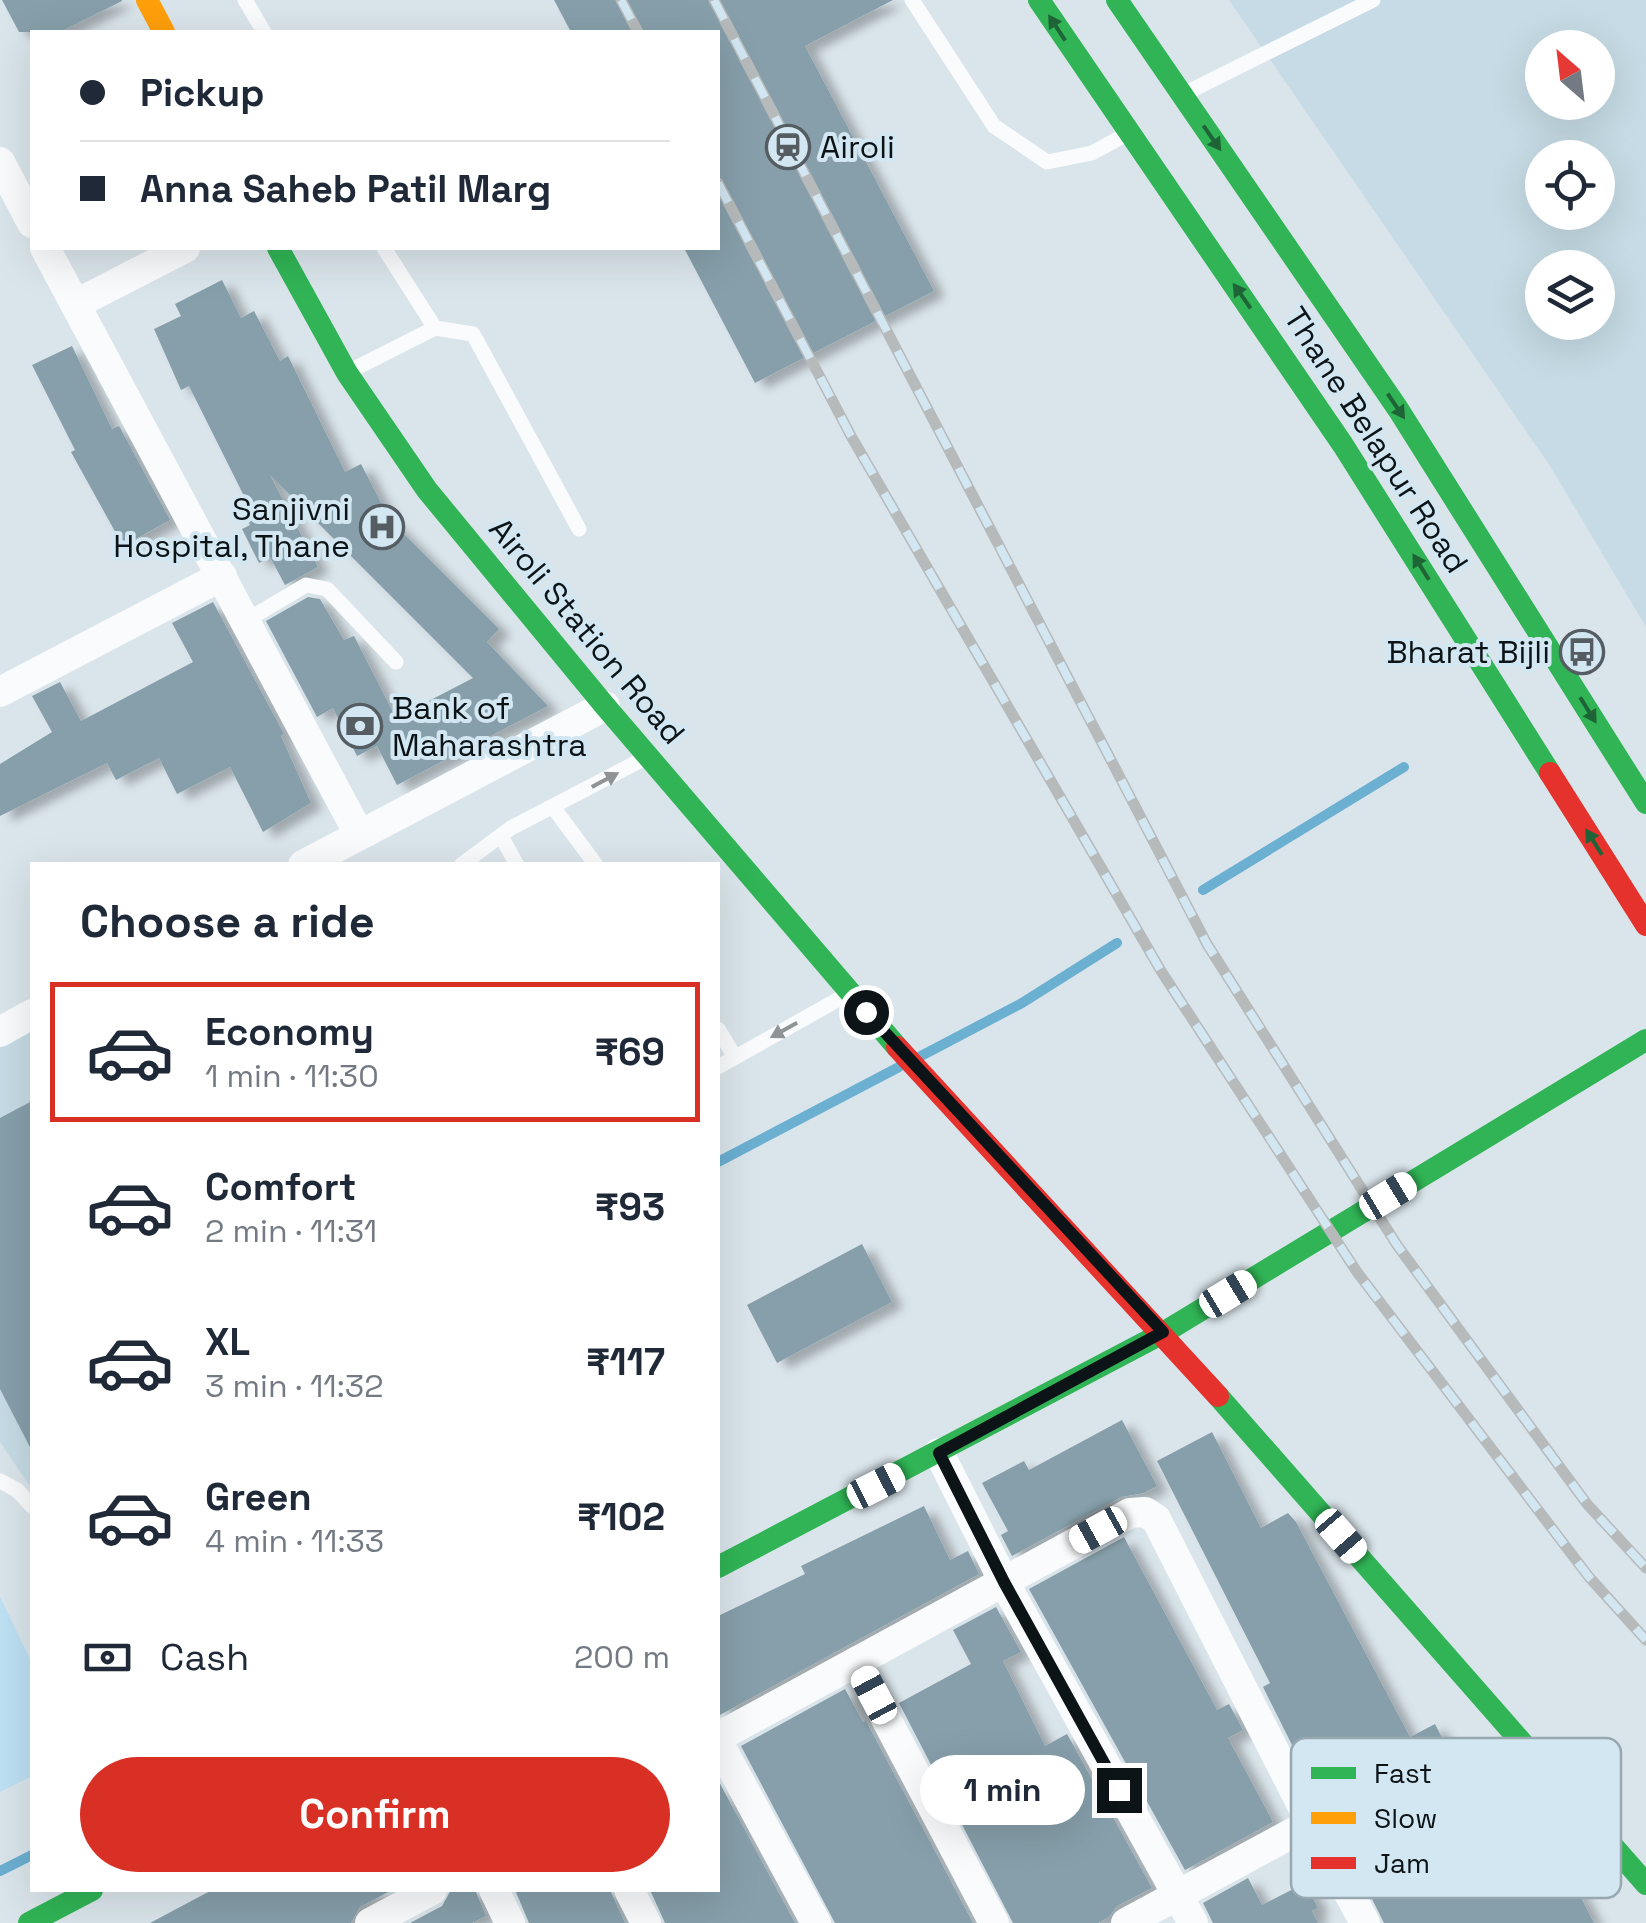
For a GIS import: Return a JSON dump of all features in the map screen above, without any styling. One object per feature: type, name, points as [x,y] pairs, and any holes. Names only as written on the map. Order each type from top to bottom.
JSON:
[{"type":"main road","points":[[147,0],[163,30]]},
{"type":"main road","name":"Thane Belapur Road","points":[[1039,0],[1343,445],[1646,925]]},
{"type":"main road","name":"Thane Belapur Road","points":[[1116,0],[1398,409],[1646,803]]},
{"type":"main road","name":"Airoli Station Road","points":[[279,250],[346,373],[427,490],[605,706],[882,1030],[1163,1332],[1518,1738]]},
{"type":"main road","points":[[720,1566],[1163,1332],[1646,1040]]},
{"type":"main road","name":"Airoli Station Road","points":[[1621,1855],[1646,1884]]},
{"type":"main road","points":[[29,1923],[88,1892]]},
{"type":"street","points":[[0,162],[30,219]]},
{"type":"street","points":[[47,250],[359,834]]},
{"type":"street","points":[[76,304],[181,250]]},
{"type":"street","points":[[0,692],[222,576]]},
{"type":"street","points":[[308,862],[605,706]]},
{"type":"street","points":[[0,1032],[30,1015]]},
{"type":"street","points":[[939,1453],[1004,1582],[1193,1923]]},
{"type":"street","points":[[720,1738],[1130,1513],[1144,1512],[1156,1519],[1291,1784]]},
{"type":"street","points":[[856,1662],[994,1923]]},
{"type":"street","points":[[720,1743],[816,1923]]},
{"type":"street","points":[[1126,1923],[1291,1834]]},
{"type":"street","points":[[370,1923],[428,1892]]},
{"type":"street","points":[[495,1892],[510,1923]]},
{"type":"street","points":[[630,1892],[646,1923]]},
{"type":"street","points":[[1352,1898],[1365,1923]]},
{"type":"lane","points":[[245,0],[263,30]]},
{"type":"lane","points":[[912,0],[994,126],[1047,162],[1092,154],[1129,133]]},
{"type":"lane","points":[[1182,95],[1373,0]]},
{"type":"lane","points":[[385,250],[435,328]]},
{"type":"lane","points":[[346,373],[435,328],[472,334],[579,529]]},
{"type":"lane","points":[[246,621],[306,586],[327,589],[396,662]]},
{"type":"lane","points":[[465,862],[500,836],[648,757]]},
{"type":"lane","points":[[554,807],[594,862]]},
{"type":"lane","points":[[500,836],[515,862]]},
{"type":"lane","points":[[720,1066],[850,993]]},
{"type":"lane","points":[[720,1033],[735,1057]]},
{"type":"lane","points":[[0,1481],[17,1490],[30,1504]]},
{"type":"shaded area","name":"Bharat Bijli","points":[[1229,0],[1646,0],[1646,627],[1550,466]]},
{"type":"shaded area","points":[[30,1024],[30,1486],[0,1442],[0,1042]]},
{"type":"shaded area","points":[[0,1597],[30,1659],[30,1777],[0,1792]]},
{"type":"building","points":[[2,0],[122,0],[64,30],[19,32]]},
{"type":"building","name":"Airoli","points":[[554,0],[893,0],[805,46],[934,291],[755,383],[685,250],[720,250],[720,30],[570,30]]},
{"type":"building","points":[[222,280],[241,318],[254,311],[280,361],[288,356],[345,472],[361,464],[390,520],[499,629],[487,642],[548,706],[397,785],[377,746],[357,756],[333,708],[317,717],[266,621],[308,597],[320,599],[344,640],[354,636],[396,718],[473,678],[270,475],[318,567],[285,585],[270,557],[259,563],[242,529],[250,525],[241,507],[248,504],[189,386],[181,390],[154,329],[181,316],[175,304]]},
{"type":"building","points":[[72,346],[112,429],[119,426],[170,520],[123,546],[71,452],[75,450],[32,365]]},
{"type":"building","points":[[213,602],[284,734],[281,736],[311,803],[263,832],[230,767],[177,794],[159,758],[116,780],[107,763],[0,816],[0,764],[52,732],[32,696],[60,682],[81,721],[193,662],[172,623]]},
{"type":"building","points":[[30,1102],[30,1447],[0,1389],[0,1118]]},
{"type":"building","points":[[862,1244],[892,1302],[777,1363],[747,1305]]},
{"type":"building","points":[[1122,1420],[1157,1486],[1121,1497],[1012,1556],[1001,1535],[1008,1531],[982,1483],[1024,1461],[1029,1470]]},
{"type":"building","points":[[1212,1432],[1261,1528],[1288,1513],[1296,1522],[1410,1737],[1435,1724],[1442,1738],[1291,1738],[1291,1743],[1263,1687],[1270,1683],[1157,1461]]},
{"type":"building","points":[[924,1506],[950,1560],[968,1551],[979,1574],[720,1715],[720,1615],[805,1574],[801,1566]]},
{"type":"building","points":[[1124,1537],[1217,1710],[1229,1704],[1243,1730],[1228,1738],[1273,1822],[1185,1870],[1029,1589]]},
{"type":"building","points":[[996,1607],[1021,1652],[1003,1661],[1045,1746],[1067,1734],[1152,1888],[1117,1906],[1098,1923],[1013,1923],[899,1703],[971,1664],[953,1630]]},
{"type":"building","points":[[845,1689],[863,1722],[866,1721],[973,1923],[835,1923],[741,1746]]},
{"type":"building","points":[[720,1784],[795,1923],[665,1923],[651,1892],[720,1892]]},
{"type":"building","points":[[1248,1878],[1262,1905],[1291,1890],[1291,1898],[1313,1898],[1318,1908],[1312,1911],[1318,1923],[1213,1923],[1203,1903]]},
{"type":"building","points":[[208,1892],[388,1892],[360,1907],[351,1923],[150,1923]]},
{"type":"building","points":[[450,1892],[476,1892],[486,1916],[472,1923],[410,1923],[442,1906]]},
{"type":"building","points":[[516,1892],[611,1892],[625,1923],[529,1923]]},
{"type":"building","points":[[1372,1898],[1581,1898],[1594,1923],[1384,1923]]},
{"type":"waterway","points":[[1203,890],[1404,767]]},
{"type":"waterway","points":[[919,1057],[1022,1003],[1117,943]]},
{"type":"waterway","points":[[720,1161],[899,1067]]},
{"type":"waterway","points":[[0,1871],[30,1856]]},
{"type":"railway","points":[[621,0],[637,30]]},
{"type":"railway","points":[[714,0],[1207,944],[1397,1245],[1587,1504],[1646,1568]]},
{"type":"railway","points":[[720,187],[851,436],[1161,971],[1357,1272],[1589,1577],[1646,1640]]},
{"type":"traffic: fast","points":[[1039,0],[1343,445],[1550,773]]},
{"type":"traffic: fast","points":[[1117,0],[1398,409],[1646,803]]},
{"type":"traffic: fast","points":[[279,250],[347,373],[427,490],[605,706],[897,1047]]},
{"type":"traffic: fast","points":[[720,1566],[1163,1333],[1646,1040]]},
{"type":"traffic: fast","points":[[1218,1396],[1518,1738]]},
{"type":"traffic: fast","points":[[1621,1855],[1646,1884]]},
{"type":"traffic: fast","points":[[29,1923],[88,1892]]},
{"type":"traffic: slow","points":[[147,0],[163,30]]},
{"type":"traffic: jam","points":[[1550,773],[1646,925]]},
{"type":"traffic: jam","points":[[897,1047],[1218,1396]]},
{"type":"place","name":"Airoli","points":[[788,147]]},
{"type":"place","name":"Sanjivni Hospital, Thane","points":[[382,527]]},
{"type":"place","name":"Bharat Bijli","points":[[1582,652]]},
{"type":"place","name":"Bank of Maharashtra","points":[[360,726]]},
{"type":"route","points":[[866,1012],[1163,1332],[939,1453],[1004,1582],[1119,1790]]}]
